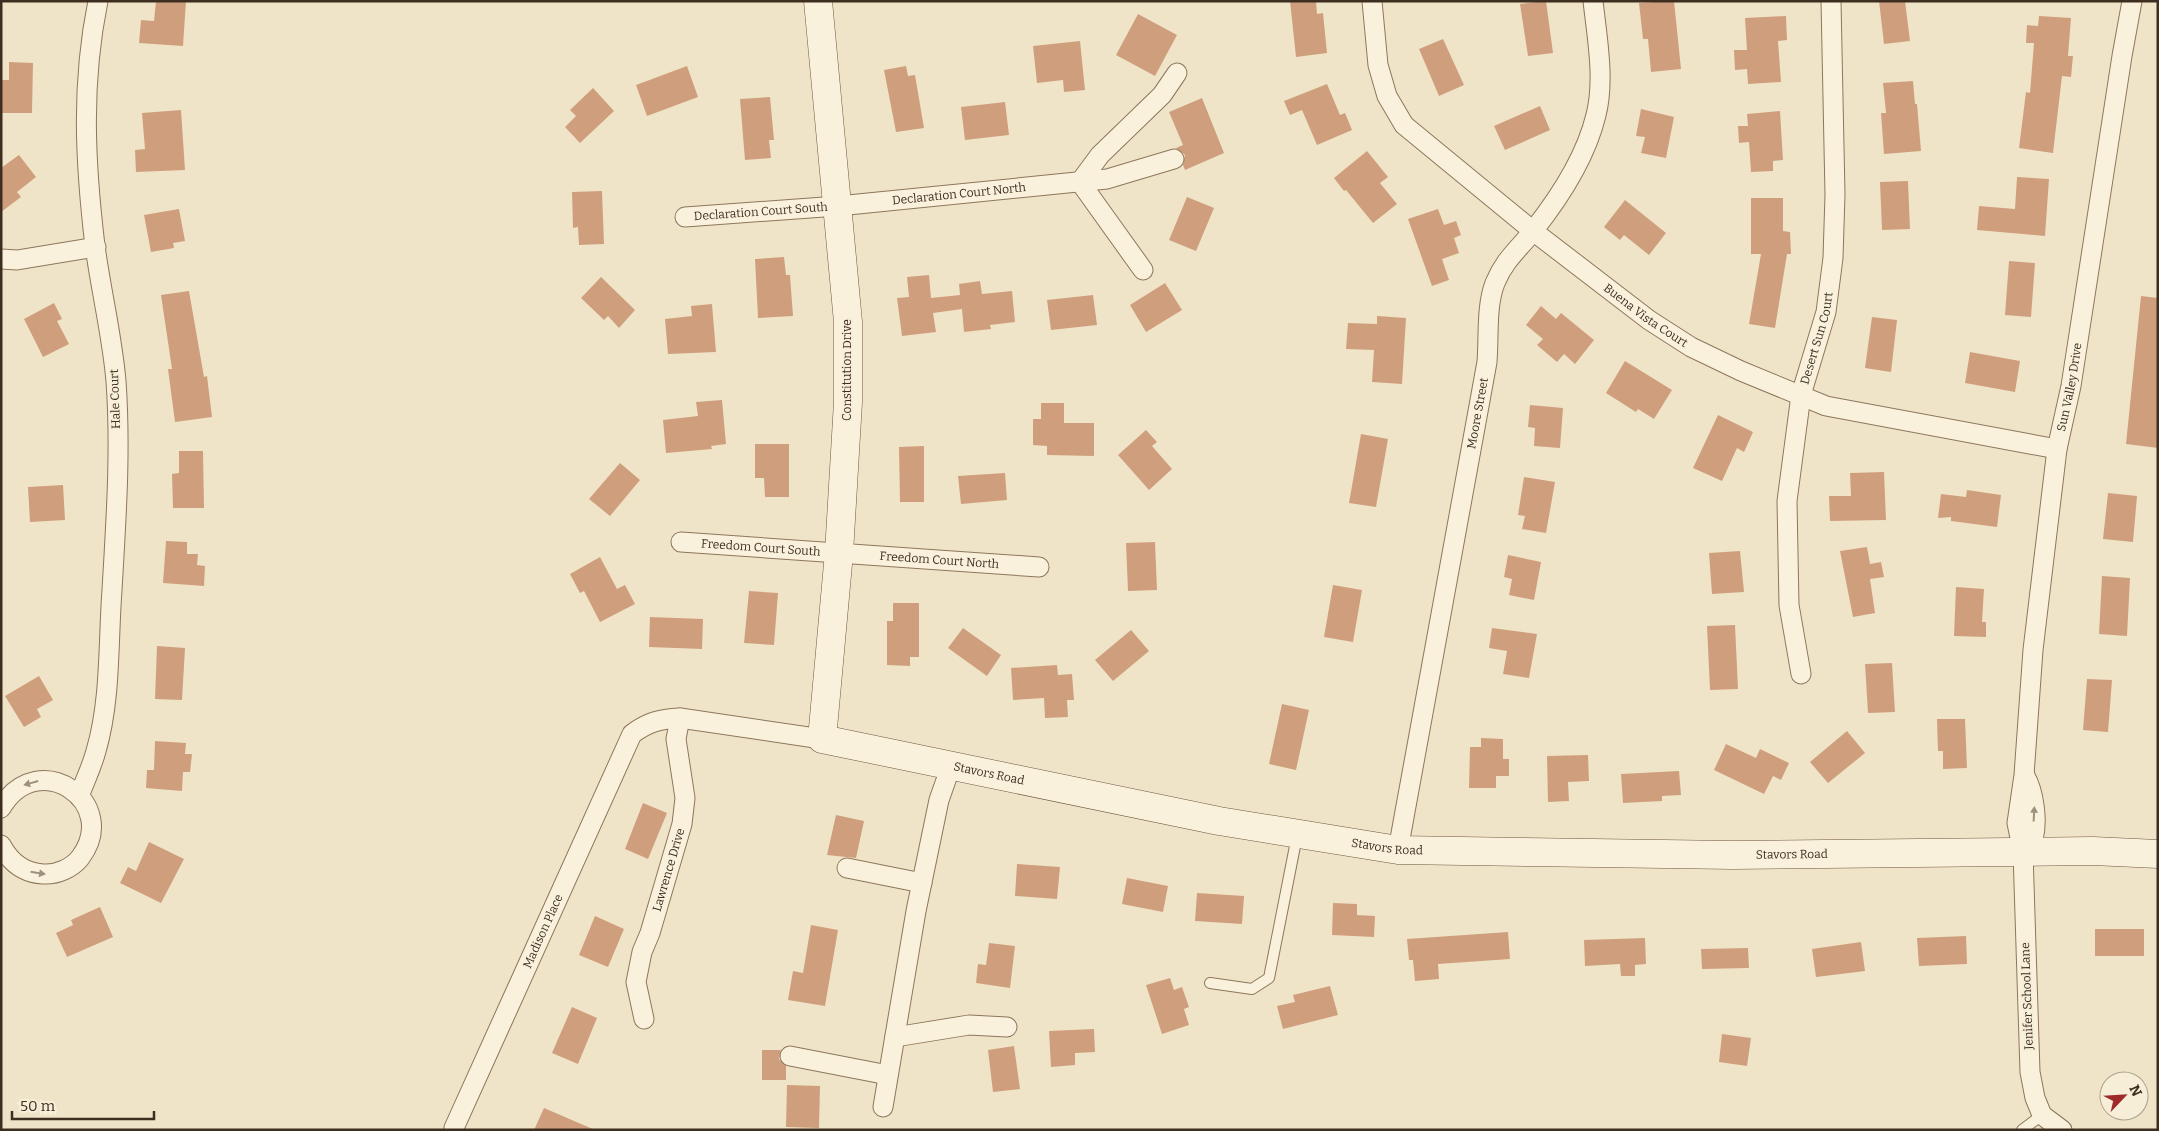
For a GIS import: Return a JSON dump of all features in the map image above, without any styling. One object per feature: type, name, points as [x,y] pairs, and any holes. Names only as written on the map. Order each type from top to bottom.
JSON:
[{"type":"street","name":"Hale Court","points":[[79,796],[96,750],[104,709],[118,490],[116,382],[107,307],[96,247],[85,150],[84,114],[89,53],[98,1]]},
{"type":"street","name":"Constitution Drive","points":[[818,1],[848,322],[848,402],[839,553],[822,739]]},
{"type":"street","name":"Buena Vista Court","points":[[1372,1],[1378,65],[1387,96],[1401,120],[1533,231],[1619,298],[1692,348],[1741,371],[1826,406],[2057,449]]},
{"type":"street","name":"Moore Street","points":[[1398,850],[1488,362],[1490,308],[1494,285],[1511,254],[1533,231],[1572,175],[1590,135],[1597,113],[1599,76],[1593,1]]},
{"type":"street","name":"Desert Sun Court","points":[[1801,674],[1790,605],[1786,544],[1789,473],[1801,395],[1826,312],[1833,258],[1835,195],[1830,1]]},
{"type":"street","name":"Sun Valley Drive","points":[[2023,852],[2033,840],[2035,805],[2030,785],[2024,775],[2033,650],[2057,449],[2071,386],[2132,1]]},
{"type":"street","points":[[1143,270],[1080,182],[1100,155],[1162,95],[1177,73]]},
{"type":"street","name":"Declaration Court North","points":[[838,206],[1080,182],[1124,175],[1174,159]]},
{"type":"street","name":"Declaration Court South","points":[[685,217],[838,206]]},
{"type":"street","points":[[1,259],[17,260],[96,247]]},
{"type":"street","name":"Freedom Court South","points":[[682,542],[839,553]]},
{"type":"street","name":"Freedom Court North","points":[[839,553],[1039,567]]},
{"type":"street","name":"Stavors Road","points":[[632,734],[644,724],[659,719],[680,718],[822,739],[1219,821],[1398,850],[1787,855],[2023,852],[2158,854]]},
{"type":"street","name":"Lawrence Drive","points":[[644,1019],[636,982],[642,952],[650,933],[682,824],[685,798],[676,739],[680,718]]},
{"type":"street","name":"Madison Place","points":[[454,1128],[632,734]]},
{"type":"street","points":[[883,1107],[922,883],[939,800],[951,766]]},
{"type":"street","points":[[1,808],[15,790],[36,781],[60,783],[79,796],[90,816],[90,840],[78,860],[69,868],[52,873],[34,873],[14,863],[1,845]]},
{"type":"street","name":"Jenifer School Lane","points":[[2023,852],[2030,1072],[2035,1098],[2042,1115]]},
{"type":"street","points":[[847,868],[922,883]]},
{"type":"street","points":[[895,1036],[969,1025],[1007,1027]]},
{"type":"street","points":[[790,1056],[888,1074]]},
{"type":"street","points":[[2042,1115],[2062,1130]]},
{"type":"lane","points":[[1210,983],[1252,989],[1269,978],[1297,835]]},
{"type":"lane","points":[[2022,1130],[2042,1115]]},
{"type":"building","points":[[156,1],[186,1],[183,46],[139,43],[141,20],[154,21]]},
{"type":"building","points":[[1290,1],[1316,1],[1317,14],[1323,13],[1327,53],[1296,57]]},
{"type":"building","points":[[1546,1],[1553,53],[1528,56],[1520,4]]},
{"type":"building","points":[[1674,1],[1681,69],[1651,72],[1648,39],[1643,39],[1639,3]]},
{"type":"building","points":[[1879,1],[1905,1],[1910,41],[1884,44]]},
{"type":"building","points":[[1138,14],[1177,35],[1155,76],[1116,55]]},
{"type":"building","points":[[1786,16],[1787,40],[1778,41],[1781,82],[1748,84],[1747,69],[1735,70],[1734,50],[1747,50],[1745,18]]},
{"type":"building","points":[[2039,16],[2071,18],[2068,56],[2073,56],[2071,77],[2062,76],[2053,153],[2019,148],[2026,92],[2030,93],[2034,43],[2026,43],[2027,25],[2038,26]]},
{"type":"building","points":[[1443,39],[1464,85],[1439,96],[1419,49]]},
{"type":"building","points":[[1080,41],[1085,90],[1064,92],[1063,80],[1037,83],[1033,46]]},
{"type":"building","points":[[9,62],[33,63],[32,113],[2,113],[2,80],[9,80]]},
{"type":"building","points":[[687,66],[698,97],[647,116],[636,85]]},
{"type":"building","points":[[906,66],[908,76],[915,75],[924,128],[896,132],[884,70]]},
{"type":"building","points":[[1913,81],[1921,151],[1884,154],[1881,113],[1886,113],[1883,83]]},
{"type":"building","points":[[1327,84],[1340,115],[1345,113],[1352,130],[1317,145],[1302,110],[1290,115],[1284,101]]},
{"type":"building","points":[[593,88],[614,111],[580,143],[565,127],[576,116],[570,110]]},
{"type":"building","points":[[770,97],[774,140],[769,140],[771,158],[745,160],[740,99]]},
{"type":"building","points":[[1202,98],[1224,153],[1185,170],[1183,165],[1185,155],[1176,148],[1183,145],[1169,112]]},
{"type":"building","points":[[1005,102],[1009,135],[965,140],[961,107]]},
{"type":"building","points":[[1540,106],[1550,130],[1505,150],[1494,126]]},
{"type":"building","points":[[1641,109],[1674,117],[1666,158],[1641,153],[1645,137],[1636,136]]},
{"type":"building","points":[[181,110],[185,170],[136,172],[135,150],[145,149],[142,113]]},
{"type":"building","points":[[1780,111],[1783,160],[1773,161],[1773,171],[1751,172],[1749,142],[1739,143],[1738,126],[1748,126],[1747,114]]},
{"type":"building","points":[[1367,151],[1388,177],[1380,183],[1397,204],[1373,223],[1334,178]]},
{"type":"building","points":[[19,155],[36,177],[17,192],[21,197],[1,212],[1,168]]},
{"type":"building","points":[[2017,177],[2049,179],[2045,236],[1977,230],[1979,206],[2015,209]]},
{"type":"building","points":[[1908,181],[1910,229],[1882,230],[1880,182]]},
{"type":"building","points":[[602,191],[604,244],[579,245],[578,227],[573,228],[572,192]]},
{"type":"building","points":[[1187,197],[1214,208],[1196,251],[1169,240]]},
{"type":"building","points":[[1751,198],[1783,198],[1783,231],[1790,232],[1791,254],[1787,254],[1775,328],[1749,324],[1761,254],[1751,254]]},
{"type":"building","points":[[1625,200],[1666,233],[1649,255],[1624,235],[1620,240],[1604,227]]},
{"type":"building","points":[[179,209],[185,241],[173,243],[174,248],[151,252],[144,215]]},
{"type":"building","points":[[1438,209],[1444,225],[1456,221],[1461,235],[1454,238],[1459,253],[1442,259],[1449,280],[1432,286],[1408,219]]},
{"type":"building","points":[[784,257],[786,275],[790,275],[793,316],[758,318],[755,259]]},
{"type":"building","points":[[2009,261],[2035,263],[2031,317],[2005,315]]},
{"type":"building","points":[[929,275],[931,298],[960,295],[959,284],[980,281],[982,294],[1012,291],[1015,322],[990,325],[991,329],[964,332],[962,309],[933,313],[936,332],[902,336],[897,298],[909,297],[907,277]]},
{"type":"building","points":[[601,277],[635,310],[619,328],[608,316],[604,320],[581,298]]},
{"type":"building","points":[[1165,283],[1182,310],[1146,332],[1130,305]]},
{"type":"building","points":[[189,291],[204,377],[207,376],[212,417],[175,422],[168,369],[172,369],[161,295]]},
{"type":"building","points":[[1093,295],[1097,325],[1051,330],[1047,300]]},
{"type":"building","points":[[2141,296],[2158,298],[2158,448],[2126,444]]},
{"type":"building","points":[[54,303],[62,319],[57,321],[69,344],[43,357],[24,319]]},
{"type":"building","points":[[712,304],[716,352],[668,354],[665,319],[692,316],[691,306]]},
{"type":"building","points":[[1541,306],[1556,319],[1561,313],[1594,340],[1575,364],[1564,354],[1557,362],[1537,345],[1543,339],[1526,325]]},
{"type":"building","points":[[1377,316],[1406,318],[1402,384],[1372,382],[1374,350],[1346,349],[1348,323],[1377,324]]},
{"type":"building","points":[[1872,317],[1897,320],[1891,372],[1865,368]]},
{"type":"building","points":[[1970,352],[2020,361],[2015,392],[1965,383]]},
{"type":"building","points":[[1625,361],[1672,390],[1654,419],[1638,409],[1636,412],[1606,393]]},
{"type":"building","points":[[722,400],[726,444],[711,446],[712,449],[666,453],[663,420],[698,416],[696,402]]},
{"type":"building","points":[[1041,403],[1064,403],[1064,423],[1094,423],[1094,456],[1047,455],[1047,446],[1033,445],[1033,419],[1041,419]]},
{"type":"building","points":[[1530,405],[1563,408],[1560,448],[1534,446],[1535,428],[1528,427]]},
{"type":"building","points":[[1718,415],[1753,432],[1744,452],[1737,448],[1722,481],[1693,468]]},
{"type":"building","points":[[1146,430],[1157,442],[1152,446],[1172,469],[1149,490],[1118,455]]},
{"type":"building","points":[[1361,434],[1388,439],[1376,507],[1349,503]]},
{"type":"building","points":[[755,444],[789,444],[789,497],[765,497],[764,478],[755,478]]},
{"type":"building","points":[[924,446],[924,502],[900,502],[899,447]]},
{"type":"building","points":[[179,451],[203,451],[204,508],[173,508],[172,474],[179,473]]},
{"type":"building","points":[[620,463],[640,480],[610,516],[589,499]]},
{"type":"building","points":[[1884,472],[1886,520],[1830,521],[1829,496],[1851,496],[1850,473]]},
{"type":"building","points":[[1005,473],[1007,500],[961,504],[958,476]]},
{"type":"building","points":[[1524,477],[1555,482],[1546,533],[1522,529],[1525,516],[1518,515]]},
{"type":"building","points":[[63,485],[65,520],[30,522],[28,487]]},
{"type":"building","points":[[1967,490],[2001,495],[1997,527],[1951,521],[1951,517],[1938,518],[1941,494],[1966,497]]},
{"type":"building","points":[[2108,493],[2137,496],[2133,542],[2103,539]]},
{"type":"building","points":[[166,541],[187,542],[187,554],[198,554],[197,565],[205,566],[204,586],[163,583]]},
{"type":"building","points":[[1155,542],[1157,590],[1128,591],[1126,543]]},
{"type":"building","points":[[1867,547],[1870,564],[1881,562],[1884,577],[1870,579],[1875,613],[1853,617],[1840,551]]},
{"type":"building","points":[[1740,551],[1744,592],[1712,594],[1709,553]]},
{"type":"building","points":[[1508,555],[1541,562],[1534,600],[1509,595],[1512,579],[1504,577]]},
{"type":"building","points":[[600,557],[617,589],[625,585],[635,604],[600,622],[584,591],[580,593],[570,574]]},
{"type":"building","points":[[2102,576],[2130,578],[2127,636],[2099,634]]},
{"type":"building","points":[[1333,585],[1362,590],[1353,642],[1324,637]]},
{"type":"building","points":[[1956,587],[1984,589],[1982,622],[1986,622],[1986,637],[1954,636]]},
{"type":"building","points":[[749,591],[778,593],[774,645],[744,643]]},
{"type":"building","points":[[893,603],[919,603],[919,657],[910,657],[910,666],[887,665],[887,621],[893,621]]},
{"type":"building","points":[[650,617],[703,619],[702,649],[649,647]]},
{"type":"building","points":[[1735,625],[1738,689],[1710,690],[1707,626]]},
{"type":"building","points":[[963,628],[1001,655],[987,676],[948,648]]},
{"type":"building","points":[[1492,628],[1537,634],[1529,678],[1503,674],[1507,651],[1489,648]]},
{"type":"building","points":[[1131,630],[1149,651],[1113,681],[1095,660]]},
{"type":"building","points":[[157,646],[185,648],[182,700],[155,699]]},
{"type":"building","points":[[1892,663],[1895,712],[1868,713],[1865,664]]},
{"type":"building","points":[[1057,665],[1058,675],[1072,674],[1074,700],[1067,700],[1068,717],[1045,718],[1044,698],[1013,700],[1011,668]]},
{"type":"building","points":[[39,676],[53,700],[37,709],[41,717],[24,727],[5,696]]},
{"type":"building","points":[[2087,679],[2112,680],[2108,732],[2083,730]]},
{"type":"building","points":[[1282,704],[1309,710],[1296,770],[1269,764]]},
{"type":"building","points":[[1937,719],[1965,719],[1967,768],[1943,769],[1943,751],[1938,751]]},
{"type":"building","points":[[1847,731],[1865,753],[1828,783],[1810,762]]},
{"type":"building","points":[[1481,738],[1503,739],[1503,759],[1509,759],[1509,776],[1496,776],[1496,788],[1469,788],[1470,747],[1481,747]]},
{"type":"building","points":[[155,741],[186,743],[185,754],[192,754],[190,772],[183,772],[182,791],[146,788],[147,770],[154,770]]},
{"type":"building","points":[[1726,744],[1756,758],[1760,749],[1789,763],[1781,780],[1773,776],[1764,794],[1714,770]]},
{"type":"building","points":[[1588,755],[1589,781],[1568,782],[1569,801],[1548,802],[1547,756]]},
{"type":"building","points":[[1679,771],[1681,795],[1662,796],[1662,801],[1623,803],[1621,774]]},
{"type":"building","points":[[643,803],[667,813],[648,859],[625,849]]},
{"type":"building","points":[[836,815],[864,821],[856,858],[827,855]]},
{"type":"building","points":[[149,842],[184,859],[161,903],[120,883],[128,867],[136,871]]},
{"type":"building","points":[[1017,864],[1060,867],[1057,899],[1015,896]]},
{"type":"building","points":[[1127,878],[1168,886],[1163,912],[1122,904]]},
{"type":"building","points":[[1197,893],[1244,896],[1242,924],[1195,921]]},
{"type":"building","points":[[1333,903],[1357,904],[1357,915],[1375,916],[1374,937],[1332,935]]},
{"type":"building","points":[[100,907],[113,937],[67,957],[56,933],[73,925],[71,920]]},
{"type":"building","points":[[595,916],[624,929],[608,967],[579,955]]},
{"type":"building","points":[[811,925],[838,930],[825,1006],[788,1000],[793,971],[803,973]]},
{"type":"building","points":[[2095,929],[2144,929],[2144,956],[2095,956]]},
{"type":"building","points":[[1508,932],[1510,959],[1438,964],[1439,979],[1415,981],[1413,960],[1409,960],[1407,939]]},
{"type":"building","points":[[1966,936],[1967,964],[1919,966],[1917,938]]},
{"type":"building","points":[[1645,938],[1646,964],[1635,965],[1635,976],[1621,976],[1620,964],[1585,966],[1584,940]]},
{"type":"building","points":[[1861,942],[1865,971],[1816,977],[1812,949]]},
{"type":"building","points":[[989,943],[1015,946],[1010,988],[976,983],[978,964],[986,965]]},
{"type":"building","points":[[1748,948],[1749,968],[1702,969],[1701,949]]},
{"type":"building","points":[[1170,978],[1174,990],[1182,987],[1189,1007],[1184,1009],[1189,1025],[1162,1034],[1146,985]]},
{"type":"building","points":[[1330,986],[1338,1015],[1283,1029],[1277,1006],[1295,1002],[1293,995]]},
{"type":"building","points":[[572,1007],[597,1018],[578,1064],[552,1053]]},
{"type":"building","points":[[1094,1029],[1095,1052],[1075,1053],[1075,1065],[1051,1067],[1049,1031]]},
{"type":"building","points":[[1722,1034],[1751,1038],[1747,1066],[1719,1062]]},
{"type":"building","points":[[1014,1046],[1020,1089],[993,1092],[988,1050]]},
{"type":"building","points":[[762,1050],[781,1050],[779,1059],[786,1066],[786,1080],[762,1080]]},
{"type":"building","points":[[787,1085],[820,1086],[819,1128],[786,1127]]},
{"type":"building","points":[[544,1108],[595,1130],[534,1130]]}]
